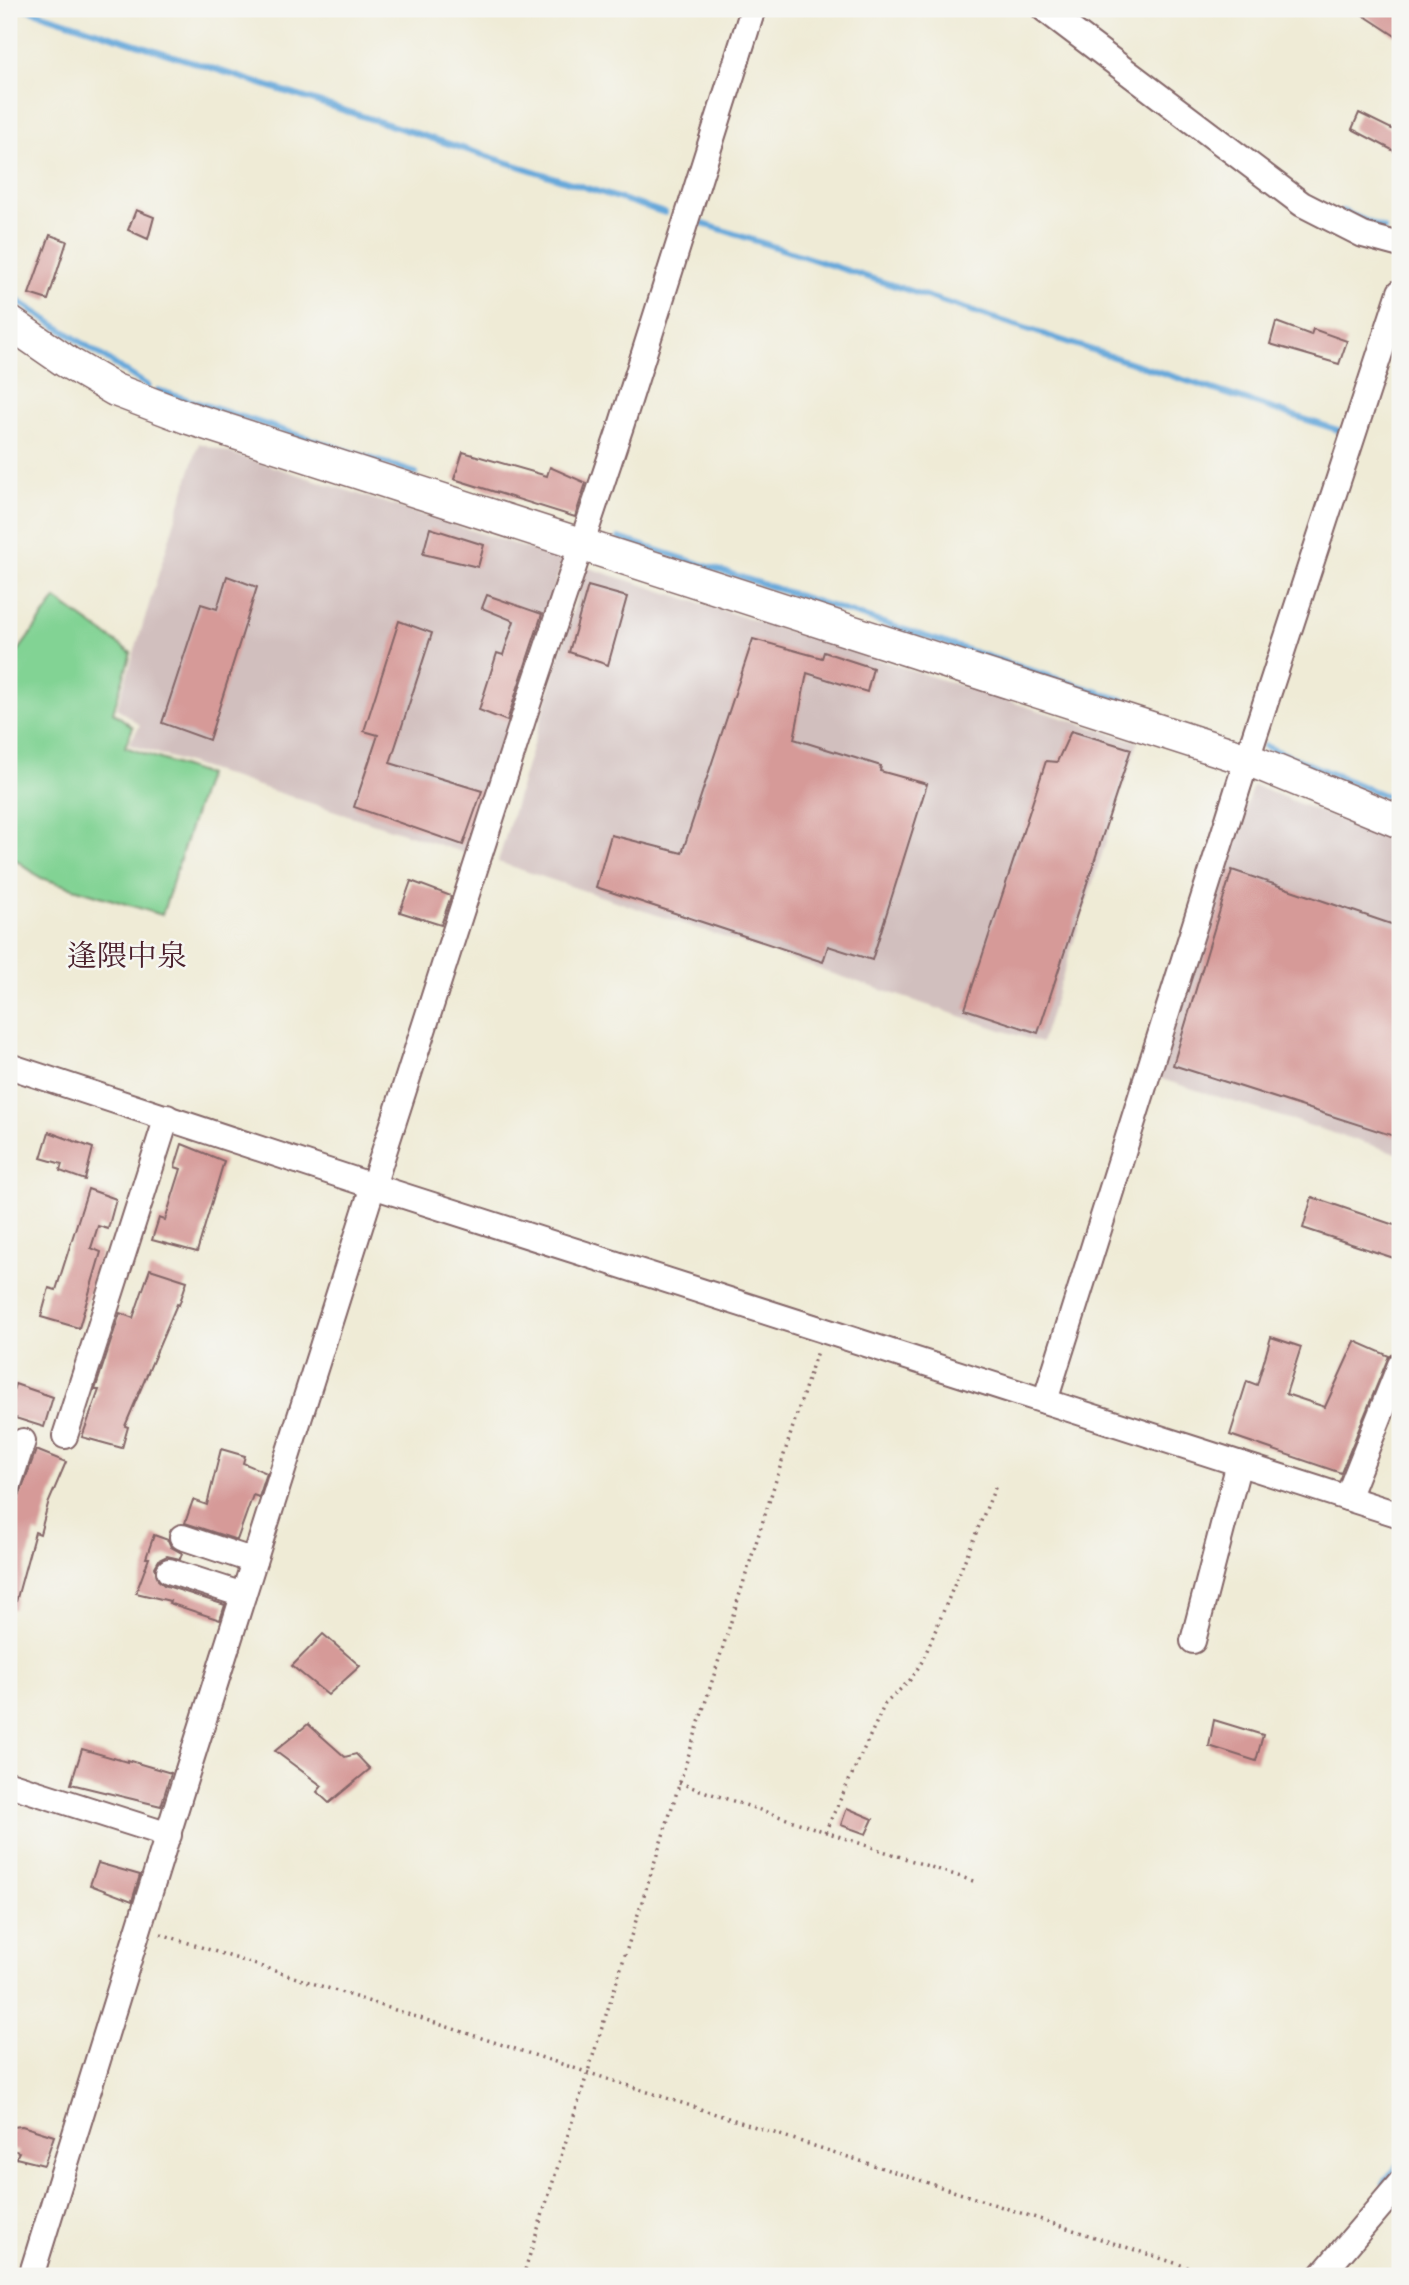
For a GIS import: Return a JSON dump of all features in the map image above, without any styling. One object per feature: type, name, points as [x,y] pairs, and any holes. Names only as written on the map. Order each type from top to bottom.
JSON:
[{"type":"street","points":[[32,2276],[373,1186],[622,423],[753,9]]},
{"type":"street","points":[[1044,9],[1302,204],[1363,235],[1400,245]]},
{"type":"street","points":[[1045,1401],[1247,759],[1400,292]]},
{"type":"street","points":[[9,322],[66,362],[115,390],[186,417],[1247,759],[1400,822]]},
{"type":"street","points":[[9,1066],[373,1186],[1400,1515]]},
{"type":"street","points":[[65,1436],[167,1117]]},
{"type":"street","points":[[1347,1498],[1400,1365]]},
{"type":"street","points":[[9,1484],[23,1441]]},
{"type":"street","points":[[1193,1641],[1239,1463]]},
{"type":"street","points":[[181,1537],[254,1561]]},
{"type":"street","points":[[169,1571],[243,1595]]},
{"type":"street","points":[[9,1784],[169,1835]]},
{"type":"street","points":[[1321,2276],[1400,2183]]},
{"type":"path","points":[[523,2276],[824,1329]]},
{"type":"path","points":[[825,1832],[885,1704],[911,1679],[923,1660],[997,1483]]},
{"type":"path","points":[[679,1783],[975,1882]]},
{"type":"path","points":[[139,1927],[1215,2276]]},
{"type":"shaded area","points":[[199,443],[563,560],[468,854],[129,744],[140,725],[117,708]]},
{"type":"shaded area","points":[[586,567],[1138,742],[1041,1043],[498,862]]},
{"type":"shaded area","points":[[1253,785],[1400,844],[1400,1154],[1158,1078]]},
{"type":"green space","points":[[56,599],[131,653],[113,712],[133,727],[125,747],[207,775],[162,915],[41,878],[9,855],[9,664]]},
{"type":"building","points":[[1354,9],[1400,9],[1400,39]]},
{"type":"building","points":[[1359,113],[1400,133],[1400,154],[1352,129]]},
{"type":"building","points":[[136,210],[154,217],[148,239],[128,230]]},
{"type":"building","points":[[50,235],[67,241],[48,300],[29,294]]},
{"type":"building","points":[[1276,322],[1311,335],[1313,329],[1347,341],[1339,364],[1270,344]]},
{"type":"building","points":[[463,452],[547,476],[550,467],[586,483],[575,517],[454,479]]},
{"type":"building","points":[[430,528],[484,545],[478,567],[423,554]]},
{"type":"building","points":[[227,576],[257,587],[209,740],[162,723],[201,604],[217,609]]},
{"type":"building","points":[[588,586],[627,597],[608,665],[569,652]]},
{"type":"building","points":[[487,595],[542,614],[507,721],[479,710],[497,653],[503,655],[514,621],[482,608]]},
{"type":"building","points":[[399,621],[432,633],[390,763],[482,791],[463,845],[354,807],[378,735],[364,731]]},
{"type":"building","points":[[753,639],[822,658],[824,652],[873,668],[867,692],[807,673],[794,739],[881,766],[880,771],[927,784],[872,960],[828,946],[823,962],[596,887],[611,835],[682,853]]},
{"type":"building","points":[[1071,731],[1131,749],[1038,1033],[965,1009],[1046,761],[1057,762]]},
{"type":"building","points":[[1232,870],[1400,927],[1400,1138],[1173,1065]]},
{"type":"building","points":[[411,881],[451,896],[441,925],[400,912]]},
{"type":"building","points":[[49,1132],[93,1148],[85,1180],[60,1171],[62,1164],[41,1158]]},
{"type":"building","points":[[182,1144],[224,1161],[197,1252],[152,1240],[159,1218],[165,1220],[181,1169],[175,1167]]},
{"type":"building","points":[[88,1189],[116,1199],[108,1229],[98,1226],[91,1248],[101,1252],[79,1328],[41,1317],[49,1288],[56,1290]]},
{"type":"building","points":[[1312,1197],[1400,1227],[1400,1260],[1303,1228]]},
{"type":"building","points":[[150,1269],[187,1281],[125,1426],[128,1427],[122,1448],[82,1437],[99,1390],[95,1390],[120,1313],[133,1318]]},
{"type":"building","points":[[1271,1337],[1301,1347],[1286,1394],[1325,1407],[1355,1341],[1389,1356],[1341,1473],[1230,1435],[1247,1381],[1257,1385]]},
{"type":"building","points":[[15,1384],[53,1397],[44,1427],[9,1416],[9,1404]]},
{"type":"building","points":[[221,1449],[245,1456],[243,1463],[267,1473],[259,1497],[253,1495],[237,1540],[185,1523],[193,1500],[207,1505]]},
{"type":"building","points":[[36,1450],[66,1462],[48,1504],[40,1534],[35,1532],[14,1609],[9,1609],[9,1525]]},
{"type":"building","points":[[154,1535],[168,1540],[171,1547],[182,1553],[180,1559],[167,1556],[159,1560],[155,1567],[158,1580],[164,1585],[225,1605],[220,1620],[169,1603],[170,1601],[136,1593]]},
{"type":"building","points":[[323,1634],[360,1666],[328,1695],[292,1666]]},
{"type":"building","points":[[1214,1720],[1263,1735],[1256,1761],[1209,1746]]},
{"type":"building","points":[[308,1724],[345,1757],[356,1754],[370,1769],[329,1803],[317,1792],[322,1786],[275,1751]]},
{"type":"building","points":[[82,1749],[171,1773],[161,1806],[71,1784]]},
{"type":"building","points":[[847,1808],[873,1819],[866,1834],[841,1825]]},
{"type":"building","points":[[98,1863],[140,1875],[132,1901],[90,1885]]},
{"type":"building","points":[[22,2126],[54,2136],[44,2165],[16,2158],[19,2152],[9,2149],[13,2127]]},
{"type":"waterway","points":[[27,9],[665,213]]},
{"type":"waterway","points":[[1342,211],[1384,229]]},
{"type":"waterway","points":[[704,224],[1341,431]]},
{"type":"waterway","points":[[9,295],[148,386]]},
{"type":"waterway","points":[[158,390],[416,473]]},
{"type":"waterway","points":[[619,538],[1148,708]]},
{"type":"waterway","points":[[1265,746],[1400,802]]},
{"type":"waterway","points":[[1384,2183],[1400,2163]]},
{"type":"waterway","points":[[1303,2276],[1317,2264]]},
{"type":"district","name":"逢隈中泉","points":[[127,956]]}]
